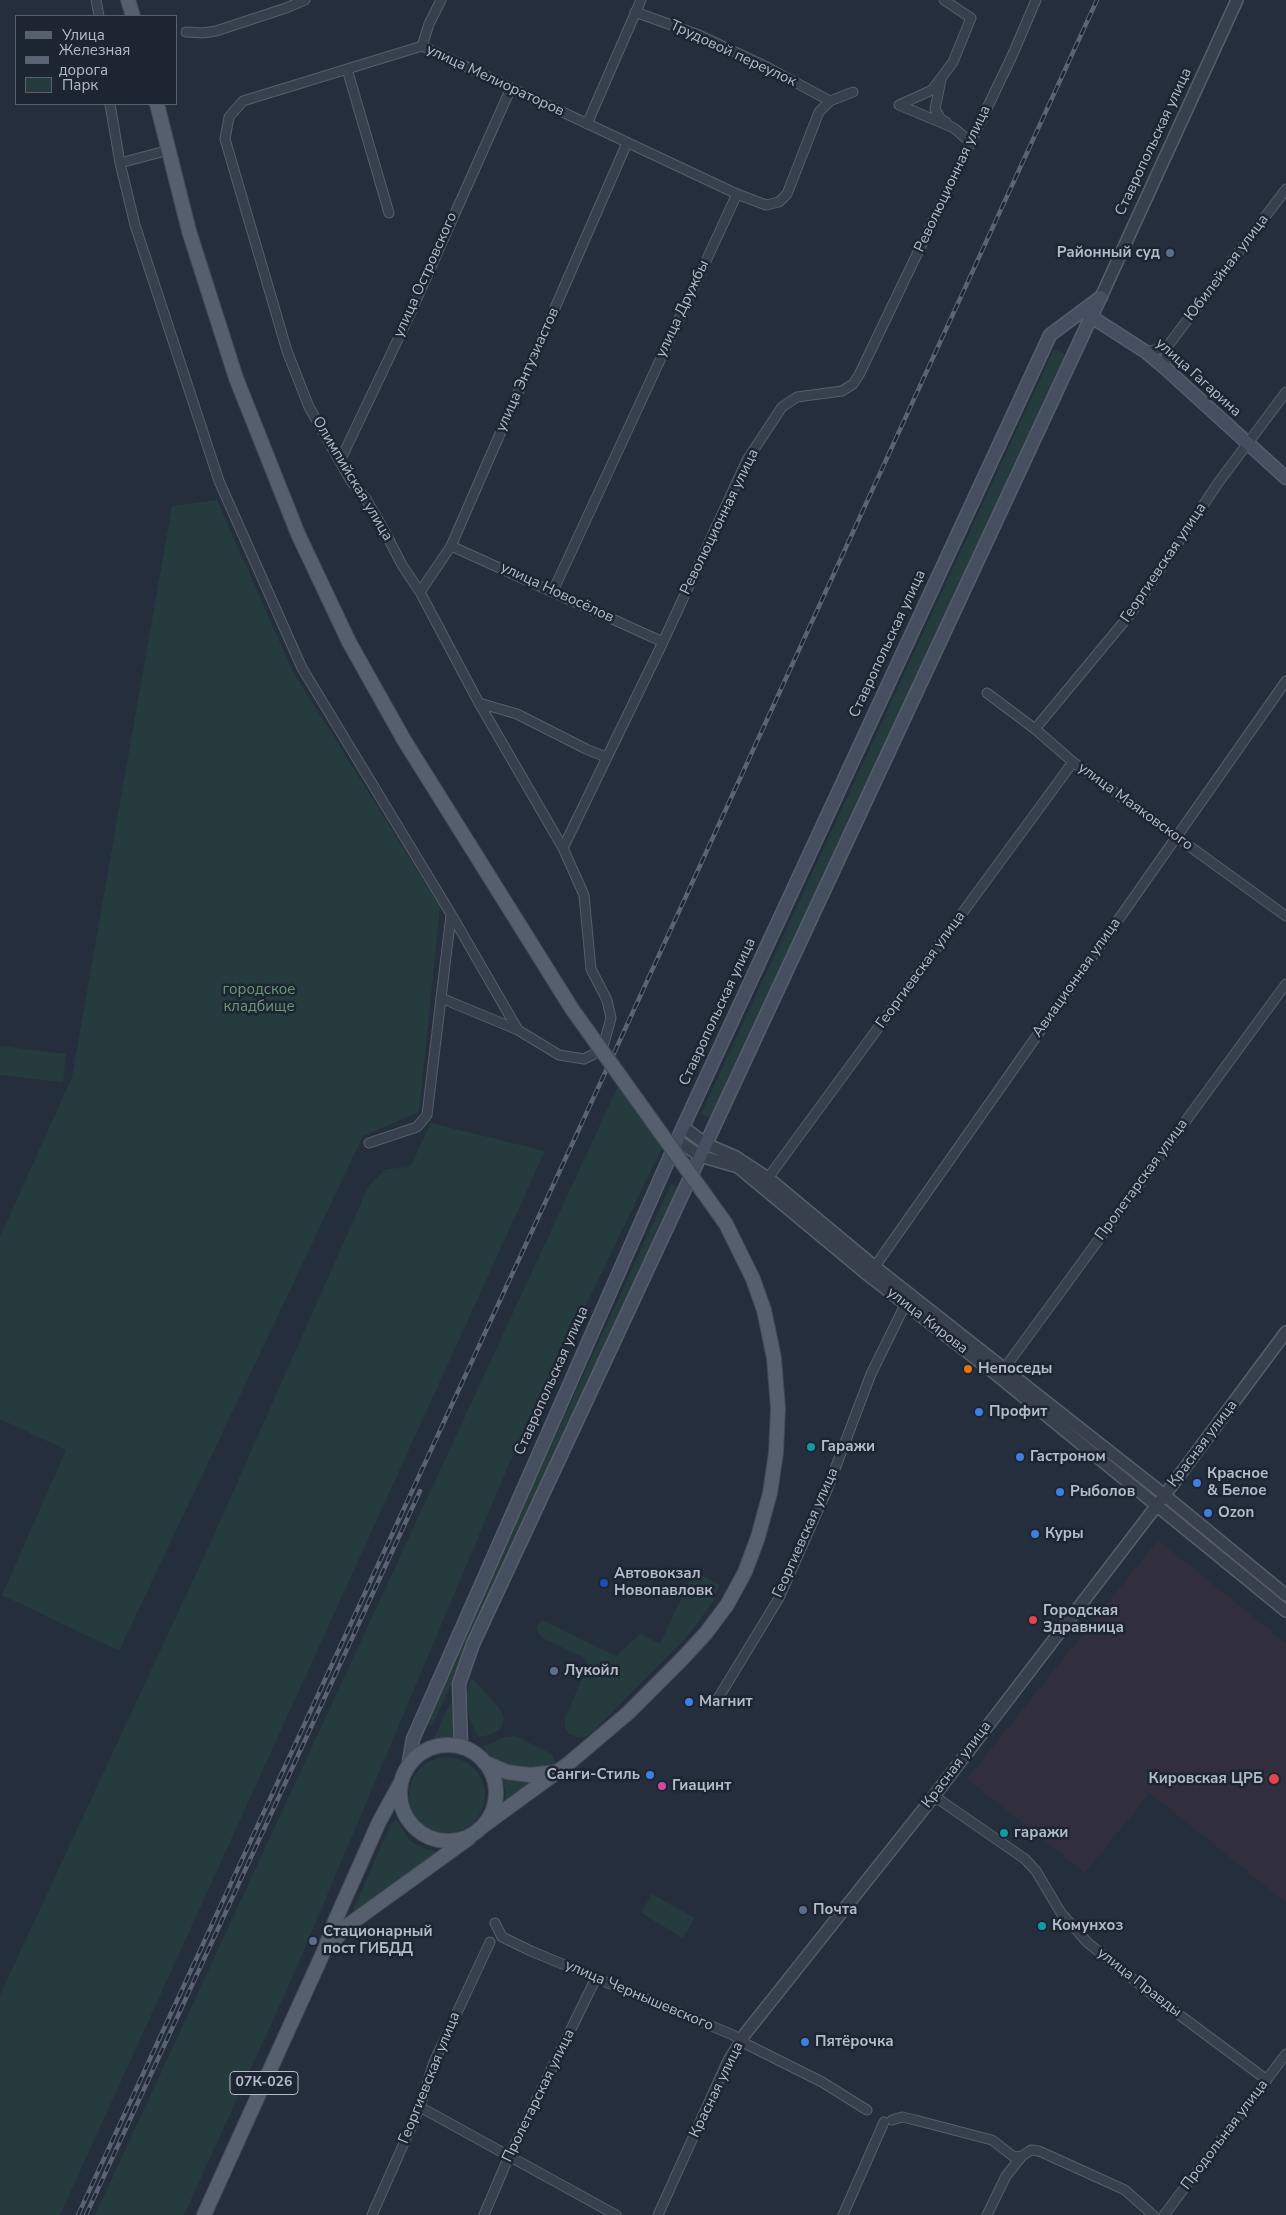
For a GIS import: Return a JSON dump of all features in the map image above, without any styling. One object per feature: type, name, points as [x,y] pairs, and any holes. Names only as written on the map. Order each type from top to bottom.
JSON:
[{"type":"main road","points":[[128,0],[133,15]]},
{"type":"main road","points":[[157,105],[189,231],[213,311],[236,378],[298,534],[349,642],[404,740],[572,1009],[726,1224],[753,1279],[764,1310],[774,1358],[778,1408],[776,1454],[770,1493],[758,1537],[744,1572],[727,1605],[706,1633],[628,1713],[558,1772],[478,1830],[462,1840],[450,1842],[425,1836],[407,1819],[400,1795],[401,1782],[408,1767],[425,1751],[443,1746],[461,1747],[475,1754],[484,1762],[492,1774],[496,1787],[495,1801],[491,1814],[478,1830]]},
{"type":"main road","name":"Ставропольская улица","points":[[461,1747],[460,1684],[472,1644],[706,1144],[1087,314],[1100,297]]},
{"type":"main road","name":"Ставропольская улица","points":[[408,1767],[413,1738],[677,1140],[1050,335],[1087,314]]},
{"type":"main road","name":"улица Гагарина","points":[[1087,314],[1146,352],[1286,478]]},
{"type":"main road","points":[[484,1762],[507,1772],[530,1774],[558,1772]]},
{"type":"main road","name":"07К-026","points":[[204,2215],[324,1951],[335,1921],[379,1822],[401,1782]]},
{"type":"main road","name":"07К-026","points":[[324,1951],[347,1926],[462,1845],[478,1830]]},
{"type":"street","points":[[96,0],[99,15]]},
{"type":"street","points":[[186,32],[216,30],[286,8],[305,0]]},
{"type":"street","points":[[422,46],[441,0]]},
{"type":"street","points":[[587,124],[641,0]]},
{"type":"street","points":[[944,0],[971,18],[953,62],[932,90],[899,105],[954,128]]},
{"type":"street","name":"Революционная улица","points":[[563,848],[663,642],[747,460],[782,407],[798,396],[842,391],[853,384],[859,375],[1012,56],[1036,0]]},
{"type":"street","name":"Ставропольская улица","points":[[1100,297],[1237,0]]},
{"type":"street","name":"Трудовой переулок","points":[[635,12],[699,35],[767,67],[830,101]]},
{"type":"street","name":"улица Мелиораторов","points":[[243,101],[422,46],[737,194]]},
{"type":"street","points":[[347,69],[389,213]]},
{"type":"street","points":[[942,79],[935,109],[940,118],[970,142]]},
{"type":"street","name":"улица Островского","points":[[340,461],[410,314],[511,88]]},
{"type":"street","points":[[737,194],[766,205],[779,202],[786,194],[819,112],[830,101],[853,92]]},
{"type":"street","name":"Олимпийская улица","points":[[243,101],[229,117],[225,139],[287,351],[309,407],[351,481],[366,500],[402,565],[420,592],[479,702],[563,848],[584,895],[591,969],[608,1000],[611,1018],[604,1043],[594,1054],[584,1059],[559,1055],[518,1030]]},
{"type":"street","points":[[110,105],[120,163],[135,225],[223,490],[302,668],[451,914],[518,1030]]},
{"type":"street","name":"улица Энтузиастов","points":[[420,592],[451,546],[627,143]]},
{"type":"street","points":[[120,163],[169,150]]},
{"type":"street","name":"Юбилейная улица","points":[[1167,347],[1286,189]]},
{"type":"street","name":"улица Дружбы","points":[[553,591],[737,194]]},
{"type":"street","points":[[1146,352],[1167,347],[1165,368]]},
{"type":"street","name":"Георгиевская улица","points":[[1035,729],[1132,612],[1218,483],[1286,392]]},
{"type":"street","name":"улица Новосёлов","points":[[451,546],[663,642]]},
{"type":"street","name":"Авиационная улица","points":[[872,1271],[1286,681]]},
{"type":"street","name":"улица Маяковского","points":[[987,693],[1035,729],[1073,762],[1286,916]]},
{"type":"street","points":[[479,702],[517,714],[606,758]]},
{"type":"street","name":"Георгиевская улица","points":[[768,1178],[1073,762]]},
{"type":"street","points":[[369,1143],[417,1127],[427,1115],[451,914]]},
{"type":"street","name":"Пролетарская улица","points":[[1001,1372],[1286,984]]},
{"type":"street","points":[[441,998],[518,1030]]},
{"type":"street","name":"улица Кирова","points":[[683,1127],[706,1144],[736,1156],[768,1178],[906,1304],[1001,1372],[1157,1506],[1286,1611]]},
{"type":"street","name":"улица Кирова","points":[[677,1140],[700,1156],[738,1167],[1001,1372],[1165,1496],[1286,1595]]},
{"type":"street","name":"Георгиевская улица","points":[[717,1700],[779,1598],[827,1490],[871,1374],[906,1304]]},
{"type":"street","name":"Красная улица","points":[[658,2215],[728,2060],[741,2039],[934,1796],[1165,1496],[1286,1332]]},
{"type":"street","name":"улица Правды","points":[[934,1796],[1025,1859],[1036,1871],[1061,1914],[1088,1943],[1154,1996],[1267,2080]]},
{"type":"street","name":"улица Чернышевского","points":[[495,1923],[502,1936],[741,2039],[748,2045],[822,2082],[867,2110]]},
{"type":"street","name":"Георгиевская улица","points":[[372,2215],[420,2107],[434,2062],[490,1942]]},
{"type":"street","name":"Пролетарская улица","points":[[484,2215],[509,2156],[596,1978]]},
{"type":"street","name":"Продольная улица","points":[[1164,2215],[1286,2054]]},
{"type":"street","points":[[420,2107],[616,2215]]},
{"type":"street","points":[[843,2215],[888,2121],[902,2117],[992,2140],[1014,2157],[1022,2156]]},
{"type":"street","points":[[987,2215],[1006,2176],[1022,2156],[1031,2150],[1039,2151],[1125,2190],[1153,2215]]},
{"type":"shaded area","points":[[1158,1540],[1286,1643],[1286,1903],[1150,1793],[1085,1873],[967,1779]]},
{"type":"green space","points":[[1054,349],[1065,354],[712,1119],[701,1114]]},
{"type":"green space","name":"городское кладбище","points":[[217,500],[292,670],[440,907],[419,1112],[363,1136],[119,1651],[2,1595],[66,1450],[0,1419],[0,1237],[72,1077],[172,506]]},
{"type":"green space","points":[[0,1046],[66,1054],[63,1082],[0,1075]]},
{"type":"green space","points":[[618,1086],[662,1148],[510,1462],[293,1976],[184,2215],[95,2215]]},
{"type":"green space","points":[[431,1123],[545,1151],[60,2215],[0,2215],[0,1995],[213,1537],[369,1185],[386,1169],[410,1167]]},
{"type":"green space","points":[[671,1184],[679,1188],[432,1726],[424,1722]]},
{"type":"green space","points":[[694,1571],[719,1585],[713,1602],[687,1637],[589,1735],[580,1738],[569,1734],[565,1728],[565,1719],[588,1664],[583,1657],[546,1640],[538,1633],[537,1627],[542,1620],[616,1656],[640,1634],[660,1644]]},
{"type":"green space","points":[[472,1678],[500,1709],[504,1718],[502,1727],[496,1732],[485,1736],[478,1737],[469,1717],[467,1697],[469,1683]]},
{"type":"green space","points":[[451,1701],[453,1721],[459,1740],[432,1742]]},
{"type":"green space","points":[[515,1736],[552,1754],[556,1764],[528,1768],[513,1767],[500,1762],[487,1753],[483,1747],[505,1737]]},
{"type":"green space","points":[[447,1757],[462,1760],[474,1768],[482,1780],[485,1795],[482,1810],[474,1822],[462,1830],[447,1833],[432,1830],[420,1822],[412,1810],[409,1795],[412,1780],[420,1768],[432,1760]]},
{"type":"green space","points":[[502,1778],[521,1782],[534,1781],[504,1806],[506,1794]]},
{"type":"green space","points":[[397,1820],[410,1841],[437,1852],[438,1857],[358,1914],[353,1910],[392,1822]]},
{"type":"green space","points":[[652,1894],[695,1918],[683,1938],[641,1913]]},
{"type":"railway","points":[[78,2215],[1097,0]]},
{"type":"railway","points":[[86,2215],[420,1491]]},
{"type":"place","name":"Районный суд","points":[[1170,253]]},
{"type":"place","name":"Непоседы","points":[[968,1369]]},
{"type":"place","name":"Профит","points":[[979,1412]]},
{"type":"place","name":"Гаражи","points":[[811,1447]]},
{"type":"place","name":"Гастроном","points":[[1020,1457]]},
{"type":"place","name":"Красное & Белое","points":[[1197,1483]]},
{"type":"place","name":"Рыболов","points":[[1060,1492]]},
{"type":"place","name":"Ozon","points":[[1208,1513]]},
{"type":"place","name":"Куры","points":[[1035,1534]]},
{"type":"place","name":"Автовокзал Новопавловк","points":[[604,1583]]},
{"type":"place","name":"Городская Здравница","points":[[1033,1620]]},
{"type":"place","name":"Лукойл","points":[[554,1671]]},
{"type":"place","name":"Магнит","points":[[689,1702]]},
{"type":"place","name":"Санги-Стиль","points":[[650,1775]]},
{"type":"place","name":"Кировская ЦРБ","points":[[1274,1779]]},
{"type":"place","name":"Гиацинт","points":[[662,1786]]},
{"type":"place","name":"гаражи","points":[[1004,1833]]},
{"type":"place","name":"Почта","points":[[803,1910]]},
{"type":"place","name":"Комунхоз","points":[[1042,1926]]},
{"type":"place","name":"Стационарный пост ГИБДД","points":[[313,1941]]},
{"type":"place","name":"Пятёрочка","points":[[805,2042]]}]
